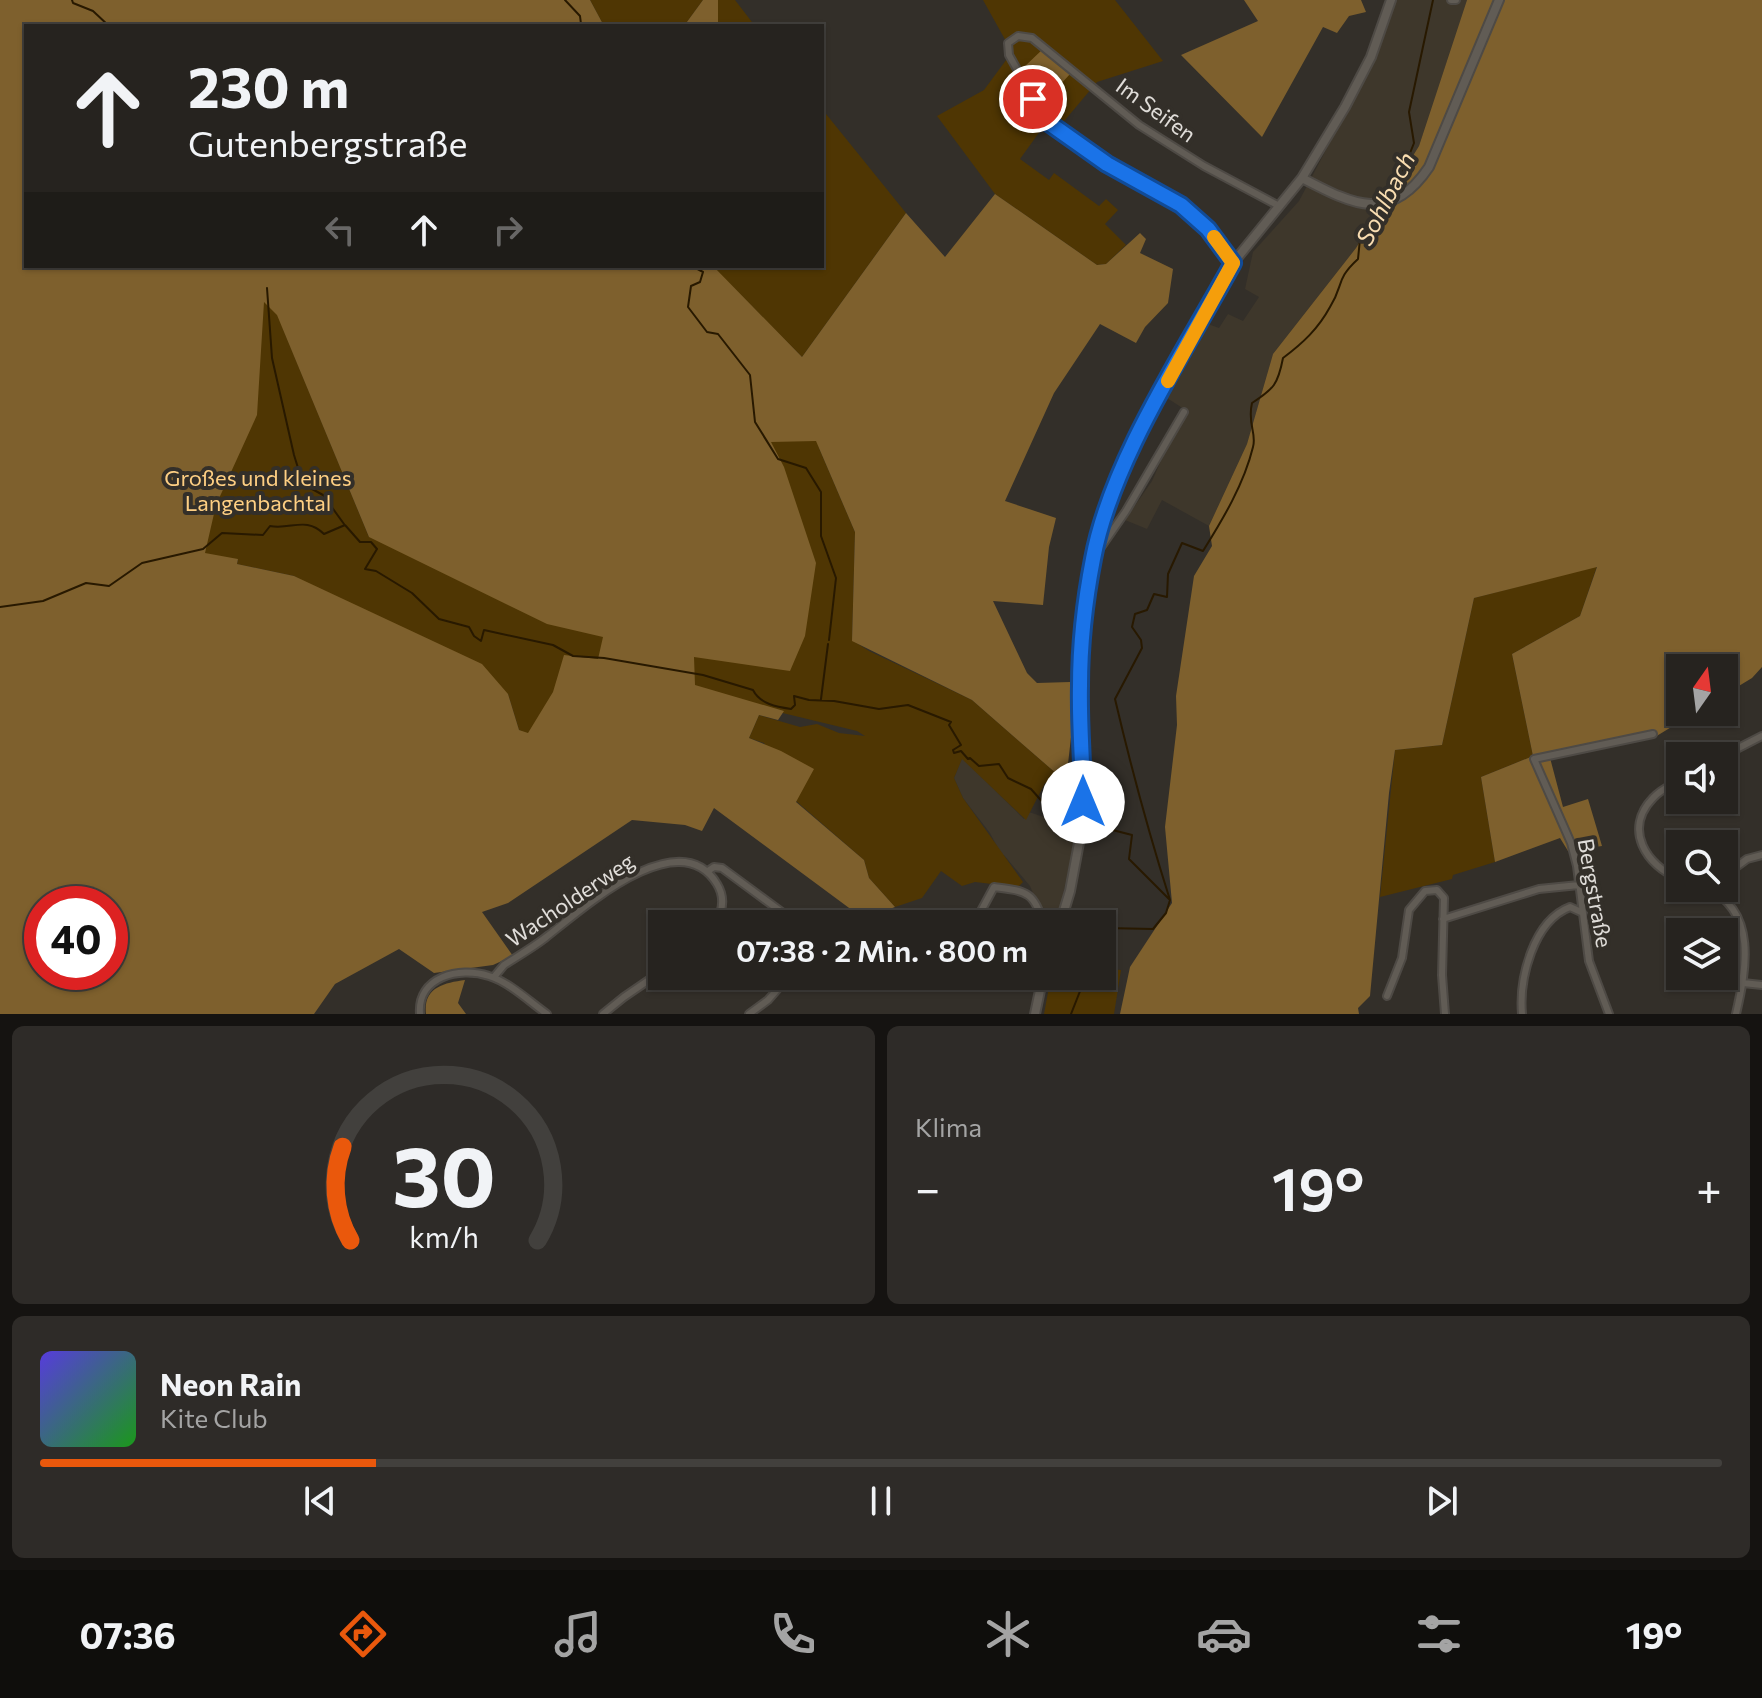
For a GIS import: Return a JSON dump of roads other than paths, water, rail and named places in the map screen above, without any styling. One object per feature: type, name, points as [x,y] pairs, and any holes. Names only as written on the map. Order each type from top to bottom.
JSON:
[{"type":"street","points":[[1064,910],[1081,832],[1083,749],[1080,686],[1093,559],[1107,509],[1122,469],[1233,263],[1302,178],[1345,107],[1371,57],[1391,0]]},
{"type":"street","points":[[1302,178],[1346,201],[1365,205],[1401,197],[1417,186],[1429,167],[1499,0]]},
{"type":"street","name":"Im Seifen","points":[[1233,263],[1208,229],[1181,205],[1107,164],[1046,121],[1009,55],[1008,43],[1025,35],[1042,45],[1139,125],[1204,166],[1279,206]]},
{"type":"street","points":[[1093,559],[1126,511],[1184,412]]},
{"type":"street","name":"Bergstraße","points":[[1609,1014],[1589,961],[1571,843],[1534,759],[1653,734]]},
{"type":"street","points":[[1738,748],[1762,736]]},
{"type":"street","points":[[1666,789],[1650,800],[1643,812],[1638,834],[1646,855],[1666,873]]},
{"type":"street","points":[[1738,866],[1747,859],[1762,855]]},
{"type":"street","name":"Wacholderweg","points":[[494,977],[504,965],[637,872],[657,865],[692,865],[708,871],[714,867],[722,868],[779,910]]},
{"type":"street","points":[[708,871],[722,892],[722,910]]},
{"type":"street","points":[[1443,919],[1539,889],[1579,885]]},
{"type":"street","points":[[982,910],[994,887],[1022,891],[1034,899],[1038,910]]},
{"type":"street","points":[[1387,996],[1402,958],[1412,903],[1425,891],[1437,890],[1444,898],[1442,975],[1445,1014]]},
{"type":"street","points":[[1724,902],[1737,915],[1743,930],[1746,963],[1736,1014]]},
{"type":"street","points":[[1522,1014],[1523,975],[1531,950],[1560,913],[1570,907],[1581,912]]},
{"type":"street","points":[[420,1014],[420,1001],[427,987],[441,976],[477,974],[494,977],[547,1014]]},
{"type":"street","points":[[603,1014],[648,981]]},
{"type":"street","points":[[1743,983],[1762,985]]},
{"type":"street","points":[[749,1014],[777,990]]},
{"type":"street","points":[[1035,1014],[1040,990]]},
{"type":"waterway","points":[[72,0],[93,11],[107,24]]},
{"type":"waterway","points":[[565,0],[580,16],[581,24]]},
{"type":"waterway","name":"Sohlbach","points":[[1393,196],[1414,143],[1409,112],[1433,0]]},
{"type":"waterway","name":"Sohlbach","points":[[1116,928],[1153,929],[1166,913],[1170,900],[1115,699],[1142,648],[1141,640],[1132,627],[1135,614],[1147,610],[1154,594],[1167,597],[1168,574],[1182,543],[1203,551],[1211,539],[1249,461],[1254,442],[1252,403],[1274,385],[1283,358],[1320,322],[1346,272],[1358,259],[1360,239],[1379,224],[1388,205]]},
{"type":"waterway","points":[[696,268],[703,272],[700,282],[691,286],[688,307],[707,332],[718,334],[750,375],[755,422],[778,459],[806,468],[821,492],[821,536],[836,578],[829,640]]},
{"type":"waterway","points":[[267,288],[272,358],[303,484],[323,495],[344,524]]},
{"type":"waterway","points":[[0,607],[43,601],[86,583],[109,586],[142,563],[203,549],[222,533],[263,535],[270,526],[305,525],[324,534],[345,525],[360,542],[371,542],[377,549],[365,569],[376,571],[412,593],[439,619],[469,627],[481,641],[484,630],[553,645],[573,656],[604,658],[703,675],[753,690],[764,702],[791,709],[795,705],[794,696],[879,709],[908,705],[951,722],[949,725],[961,745],[953,750],[954,753],[961,751],[979,766],[999,764],[1008,778],[1031,789],[1055,816],[1070,820]]},
{"type":"waterway","points":[[821,699],[828,644]]},
{"type":"waterway","points":[[1093,825],[1132,835],[1129,859],[1169,899]]},
{"type":"waterway","name":"Sohlbach","points":[[1071,1014],[1080,990]]},
{"type":"park label","name":"Großes und kleines Langenbachtal","points":[[258,490]]}]
